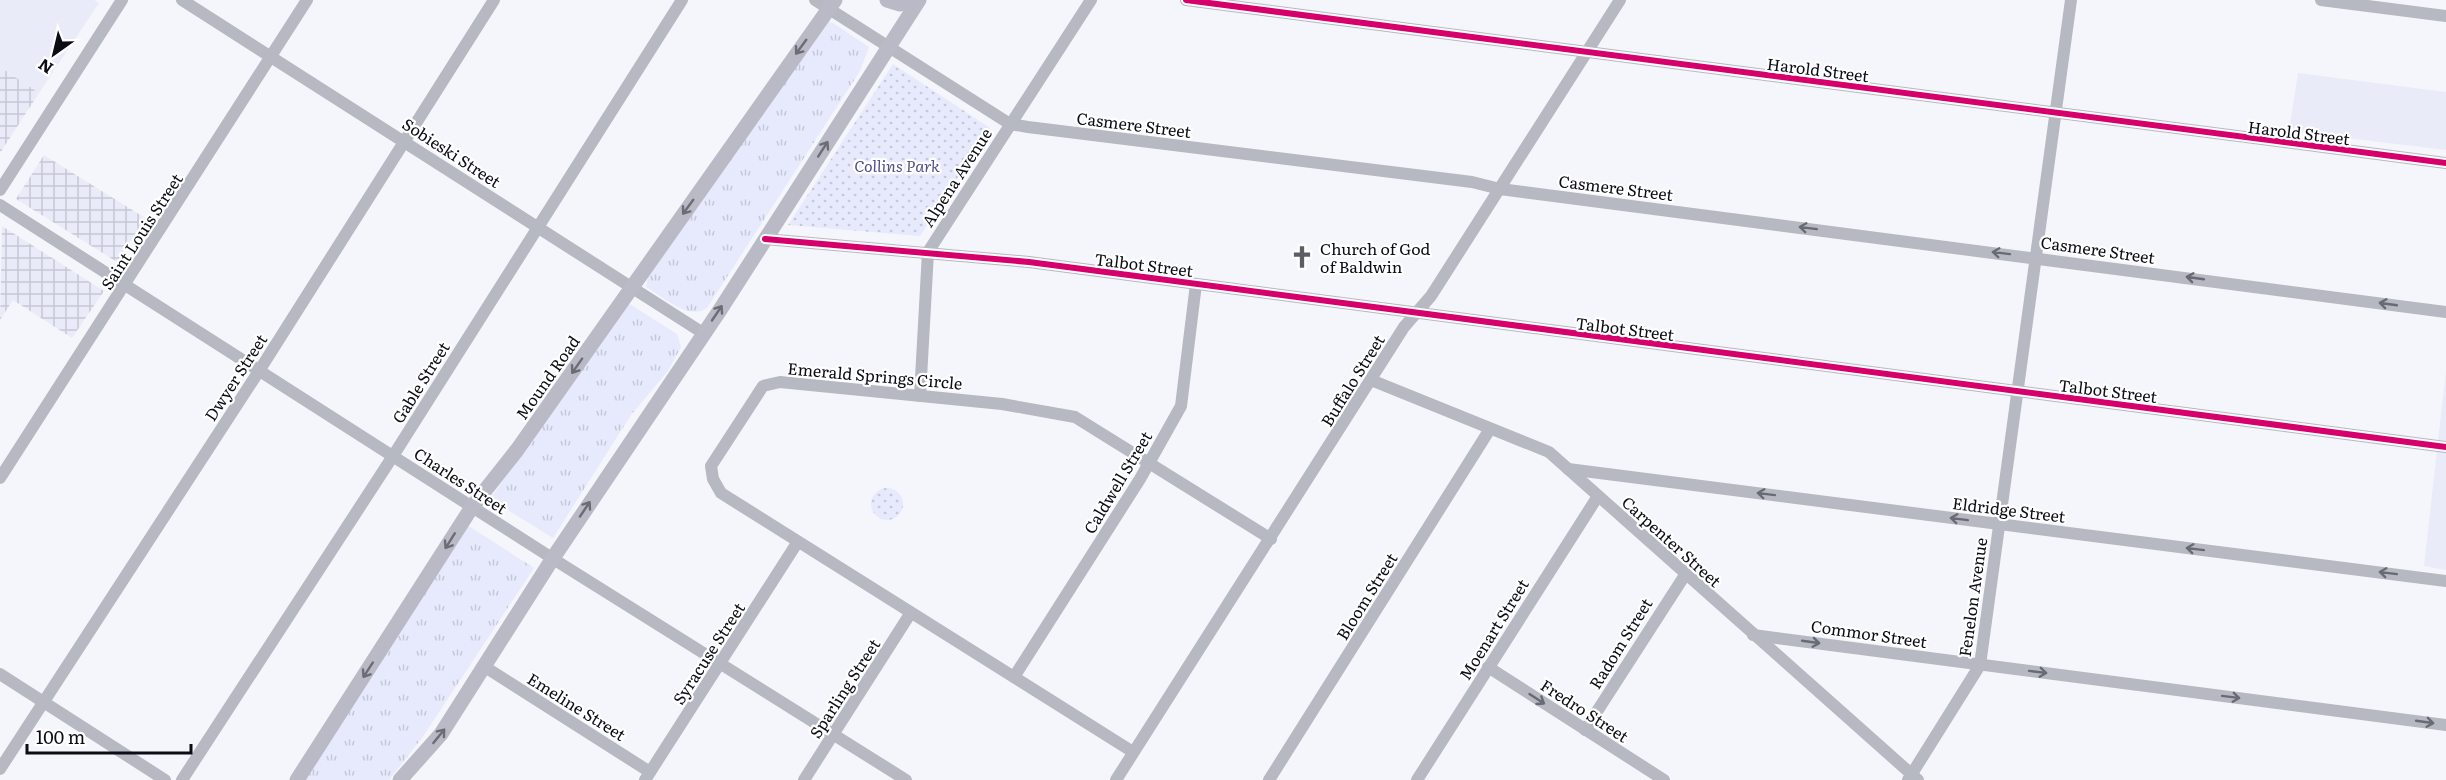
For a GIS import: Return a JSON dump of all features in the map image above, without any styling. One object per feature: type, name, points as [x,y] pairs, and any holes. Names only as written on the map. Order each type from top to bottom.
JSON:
[{"type":"main road","points":[[887,0],[900,4],[917,0]]},
{"type":"main road","points":[[407,778],[441,734],[485,668],[553,558],[704,333],[917,0]]},
{"type":"main road","name":"Mound Road","points":[[297,780],[472,507],[517,450],[832,4]]},
{"type":"street","points":[[0,190],[122,0]]},
{"type":"street","name":"Sobieski Street","points":[[182,0],[704,333]]},
{"type":"street","name":"Saint Louis Street","points":[[0,478],[307,0]]},
{"type":"street","name":"Dwyer Street","points":[[0,769],[259,370],[494,0]]},
{"type":"street","name":"Gable Street","points":[[182,780],[393,456],[682,0]]},
{"type":"street","name":"Casmere Street","points":[[815,0],[832,4],[888,48],[1010,123],[2446,312]]},
{"type":"street","name":"Alpena Avenue","points":[[920,396],[928,252],[1091,0]]},
{"type":"street","name":"Harold Street","points":[[1186,0],[2446,163]]},
{"type":"street","name":"Buffalo Street","points":[[1116,780],[1404,327],[1431,296],[1620,0]]},
{"type":"street","name":"Fenelon Avenue","points":[[1912,778],[1980,665],[1997,534],[2001,524],[2053,113],[2071,0]]},
{"type":"street","points":[[2321,0],[2446,16]]},
{"type":"street","name":"Charles Street","points":[[0,205],[472,507],[906,780]]},
{"type":"street","name":"Talbot Street","points":[[765,239],[928,252],[1196,284],[2446,447]]},
{"type":"street","name":"Caldwell Street","points":[[1014,677],[1149,463],[1182,406],[1196,284]]},
{"type":"street","name":"Carpenter Street","points":[[1371,380],[1543,449],[1912,778]]},
{"type":"street","name":"Emerald Springs Circle","points":[[1133,753],[721,493],[713,479],[711,466],[763,386],[780,382],[1002,404],[1075,417],[1271,539]]},
{"type":"street","name":"Bloom Street","points":[[1269,780],[1491,429]]},
{"type":"street","name":"Eldridge Street","points":[[1568,469],[2446,581]]},
{"type":"street","name":"Moenart Street","points":[[1417,780],[1598,496]]},
{"type":"street","name":"Syracuse Street","points":[[648,776],[797,543]]},
{"type":"street","name":"Radom Street","points":[[1585,730],[1685,575]]},
{"type":"street","name":"Sparling Street","points":[[804,780],[910,614]]},
{"type":"street","name":"Commor Street","points":[[1753,634],[2446,725]]},
{"type":"street","name":"Fredro Street","points":[[1488,667],[1664,780]]},
{"type":"street","name":"Emeline Street","points":[[485,668],[648,776]]},
{"type":"street","points":[[0,674],[165,780]]},
{"type":"shaded area","points":[[0,0],[94,0],[99,3],[39,93],[0,67]]},
{"type":"shaded area","points":[[0,67],[39,93],[0,153]]},
{"type":"shaded area","points":[[2298,73],[2446,92],[2446,150],[2289,131]]},
{"type":"shaded area","points":[[44,155],[145,218],[117,262],[16,199]]},
{"type":"shaded area","points":[[2,226],[104,291],[72,338],[13,300],[0,320]]},
{"type":"shaded area","points":[[2446,370],[2446,570],[2424,566]]},
{"type":"green space","points":[[828,22],[869,47],[860,71],[707,308],[692,312],[676,306],[646,287],[648,277]]},
{"type":"green space","name":"Collins Park","points":[[893,64],[990,128],[920,236],[788,225]]},
{"type":"green space","points":[[628,303],[677,334],[681,347],[668,371],[631,415],[553,538],[490,499]]},
{"type":"green space","points":[[887,488],[898,493],[903,504],[898,515],[887,520],[876,515],[871,504],[876,493]]},
{"type":"green space","points":[[467,525],[534,568],[422,738],[389,780],[303,780]]},
{"type":"cycle path","points":[[1186,0],[2446,163]]},
{"type":"cycle path","points":[[765,239],[1029,262],[2446,447]]},
{"type":"place","name":"Church of God of Baldwin","points":[[1302,257]]}]
